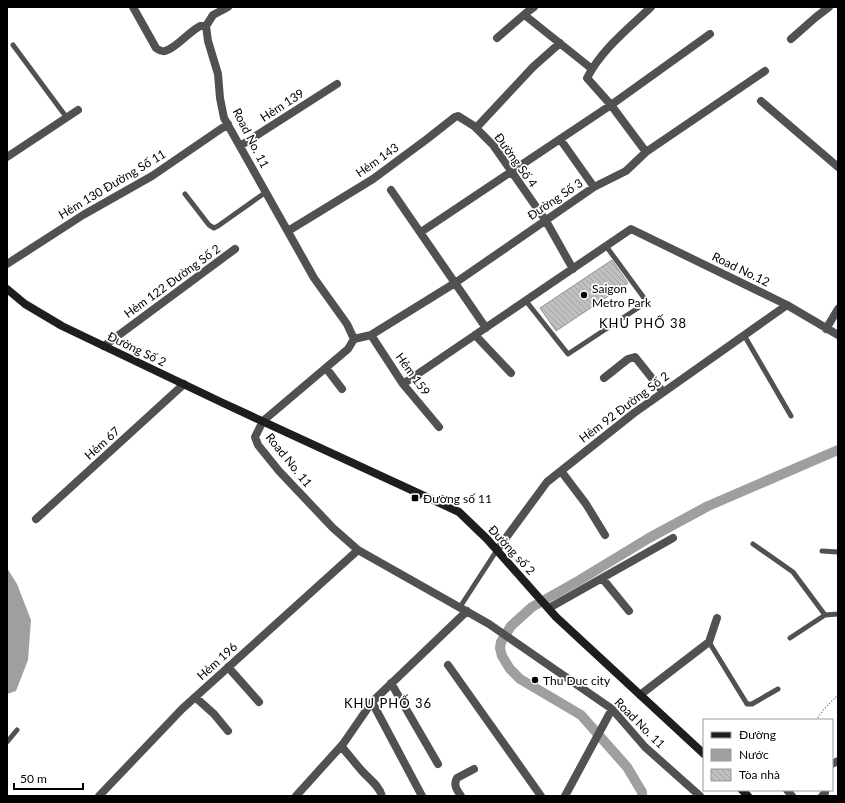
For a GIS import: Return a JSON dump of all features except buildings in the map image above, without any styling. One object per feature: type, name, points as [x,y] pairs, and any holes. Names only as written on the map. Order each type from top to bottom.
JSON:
[{"type":"street","points":[[134,7],[156,48],[160,51],[165,51],[173,47],[196,28],[206,26],[213,15],[228,7]]},
{"type":"street","points":[[497,38],[534,7]]},
{"type":"street","points":[[646,152],[611,105],[587,78],[592,68],[608,48],[651,7]]},
{"type":"street","points":[[791,39],[829,7]]},
{"type":"street","points":[[526,13],[527,17],[592,68]]},
{"type":"street","name":"Road No. 11","points":[[206,26],[208,41],[218,74],[220,98],[224,118],[314,278],[347,324],[354,339],[348,349],[263,421],[254,437],[258,445],[279,471],[332,528],[358,550],[494,627],[612,709],[645,747],[700,796]]},
{"type":"street","points":[[421,232],[611,105],[710,34]]},
{"type":"street","points":[[476,128],[533,67],[560,43]]},
{"type":"street","name":"Đường Số 3","points":[[354,339],[371,335],[455,282],[594,187],[626,171],[646,152],[765,71]]},
{"type":"street","name":"Hẻm 139","points":[[240,146],[337,84]]},
{"type":"street","points":[[762,101],[838,167]]},
{"type":"street","points":[[7,157],[78,110]]},
{"type":"street","name":"Hẻm 143","points":[[288,231],[373,179],[428,139],[455,117],[460,117],[476,128]]},
{"type":"street","name":"Hẻm 130 Đường Số 11","points":[[7,264],[83,215],[152,176],[228,124]]},
{"type":"street","name":"Đường Số 4","points":[[476,128],[493,145],[546,221],[572,269]]},
{"type":"street","points":[[560,139],[594,187]]},
{"type":"street","points":[[391,190],[486,328]]},
{"type":"street","name":"Road No.12","points":[[606,246],[631,229],[787,305],[838,335]]},
{"type":"street","points":[[403,384],[606,246]]},
{"type":"street","name":"Hẻm 122 Đường Số 2","points":[[104,346],[235,249]]},
{"type":"street","name":"Đường Số 2","points":[[7,289],[25,304],[62,326],[263,421]]},
{"type":"street","name":"Hẻm 92 Đường Số 2","points":[[497,550],[547,482],[634,413],[787,305]]},
{"type":"street","points":[[826,329],[838,309]]},
{"type":"street","name":"Hẻm 159","points":[[371,335],[403,384],[439,427]]},
{"type":"street","points":[[476,335],[511,373]]},
{"type":"street","points":[[604,378],[628,359],[635,357],[663,392]]},
{"type":"street","points":[[326,368],[342,389]]},
{"type":"street","name":"Hẻm 67","points":[[36,519],[184,384]]},
{"type":"street","name":"Đường số 2","points":[[263,421],[459,512],[497,550],[556,617],[703,753]]},
{"type":"street","points":[[561,471],[586,504],[605,535]]},
{"type":"street","points":[[549,608],[673,538]]},
{"type":"street","name":"Hẻm 196","points":[[99,796],[195,696],[358,550]]},
{"type":"street","points":[[602,578],[630,611]]},
{"type":"street","points":[[296,796],[342,746],[372,702],[463,609]]},
{"type":"street","points":[[640,695],[709,642],[717,618]]},
{"type":"street","points":[[448,665],[541,796]]},
{"type":"street","points":[[228,667],[259,702]]},
{"type":"street","points":[[391,683],[438,764]]},
{"type":"street","points":[[195,696],[214,714],[228,731]]},
{"type":"street","points":[[372,702],[422,796]]},
{"type":"street","points":[[565,796],[612,709]]},
{"type":"street","points":[[342,746],[362,771],[376,785],[382,796]]},
{"type":"street","points":[[461,796],[456,787],[456,780],[474,769]]},
{"type":"lane","points":[[13,45],[67,118]]},
{"type":"lane","points":[[185,194],[209,225],[214,228],[266,192]]},
{"type":"lane","points":[[526,301],[568,354],[648,302],[606,246]]},
{"type":"lane","points":[[744,335],[791,416]]},
{"type":"lane","points":[[753,544],[793,572],[825,615]]},
{"type":"lane","points":[[463,609],[497,550]]},
{"type":"lane","points":[[822,551],[838,552]]},
{"type":"lane","points":[[790,638],[825,615],[838,614]]},
{"type":"lane","points":[[709,642],[746,704],[752,704],[778,689]]},
{"type":"lane","points":[[7,742],[17,730]]},
{"type":"path","points":[[817,719],[838,695]]},
{"type":"water","points":[[7,568],[17,584],[31,620],[28,660],[16,691],[7,694]]},
{"type":"waterway","points":[[642,796],[642,792],[627,767],[581,715],[520,679],[510,669],[502,656],[500,648],[501,642],[511,626],[532,607],[649,538],[708,506],[838,450]]},
{"type":"place","name":"Saigon Metro Park","points":[[584,295]]},
{"type":"place","name":"Đường số 11","points":[[415,498]]},
{"type":"place","name":"Thu Duc city","points":[[535,680]]},
{"type":"district","name":"KHU PHỐ 38","points":[[643,323]]},
{"type":"district","name":"KHU PHỐ 36","points":[[388,703]]}]
